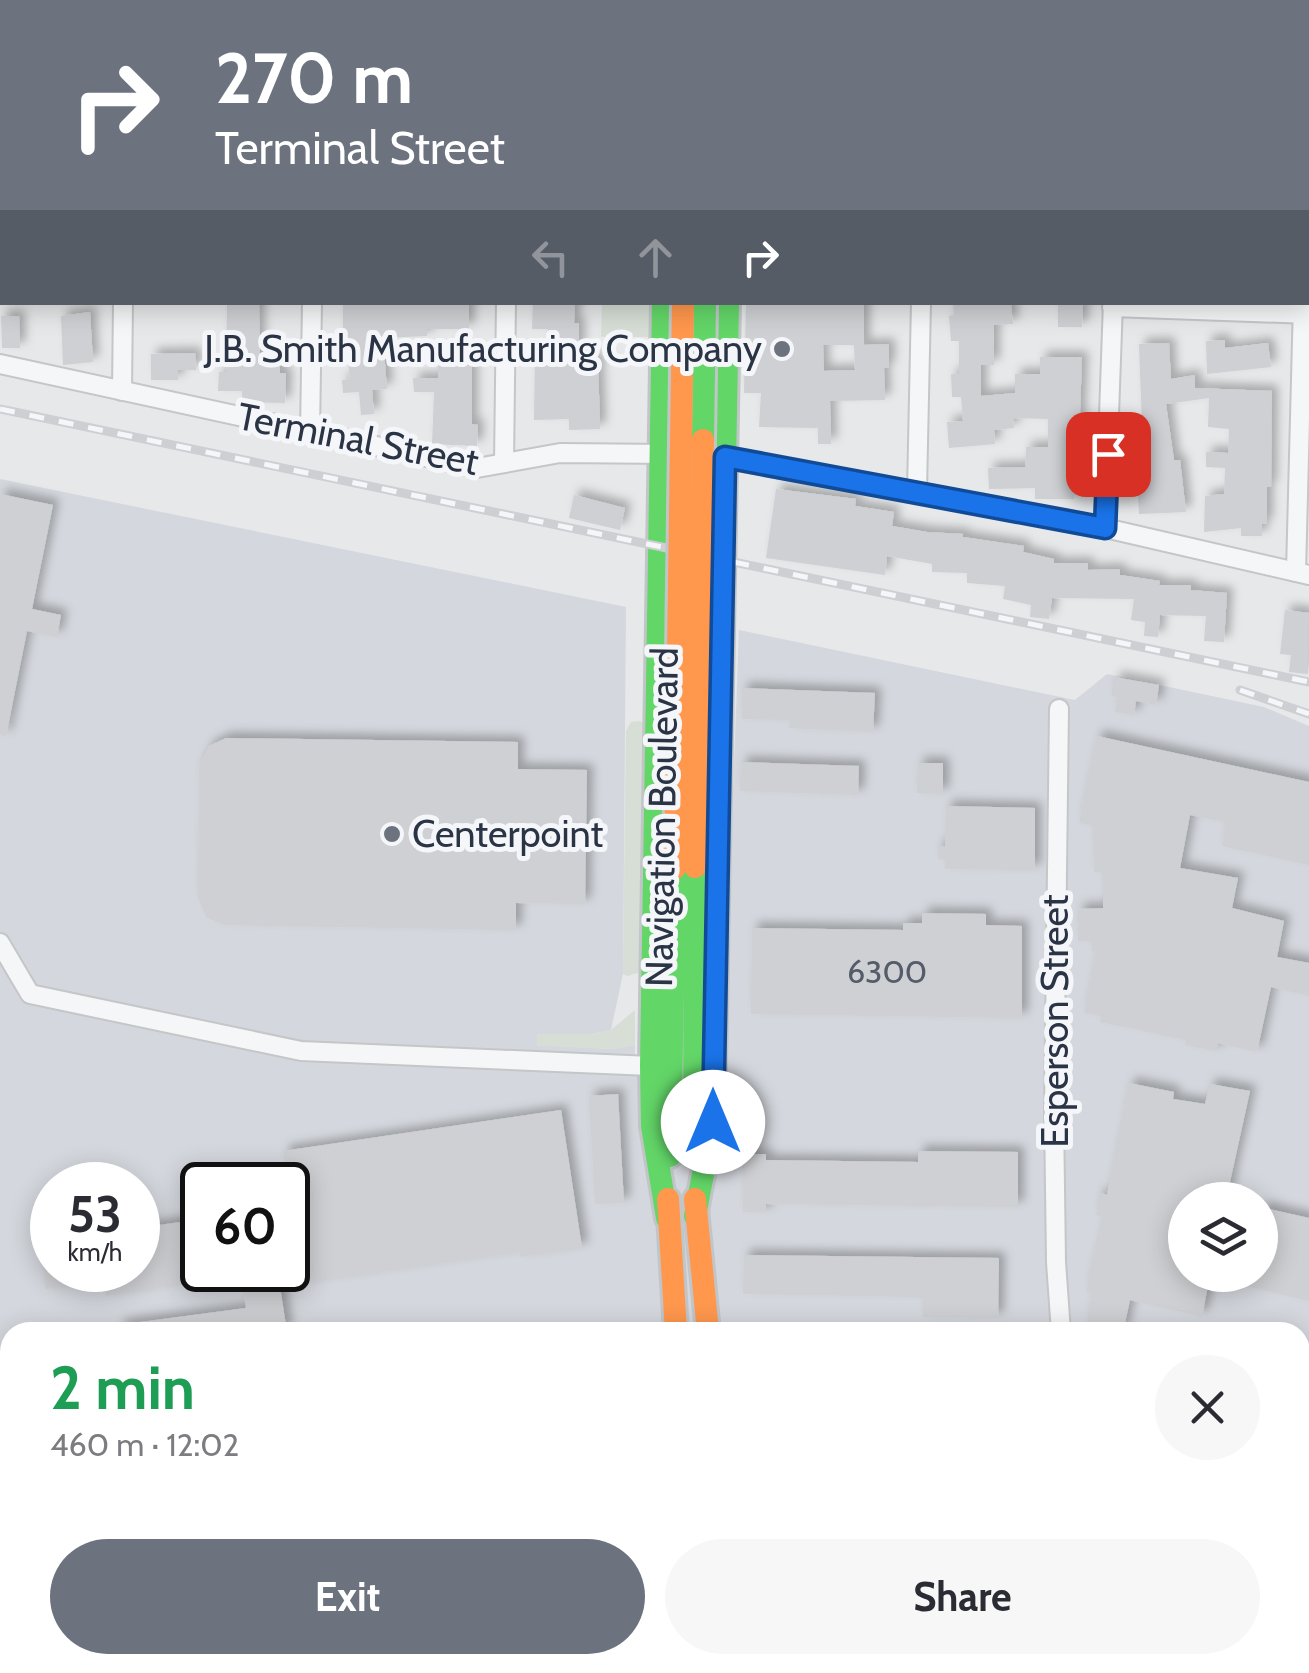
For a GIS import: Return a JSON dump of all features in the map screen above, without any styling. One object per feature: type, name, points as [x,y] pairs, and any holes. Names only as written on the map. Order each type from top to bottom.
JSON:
[{"type":"main road","points":[[662,305],[652,1126],[668,1218]]},
{"type":"main road","name":"Navigation Boulevard","points":[[683,305],[685,867],[696,1216],[707,1322]]},
{"type":"main road","name":"Navigation Boulevard","points":[[675,1322],[668,1218],[705,305]]},
{"type":"main road","points":[[696,1216],[713,1122],[728,305]]},
{"type":"street","points":[[122,391],[123,305]]},
{"type":"street","points":[[310,433],[312,305]]},
{"type":"street","points":[[504,464],[506,305]]},
{"type":"street","points":[[917,492],[921,305]]},
{"type":"street","points":[[1105,528],[1112,305],[1305,310],[1303,573]]},
{"type":"street","name":"Terminal Street","points":[[0,364],[477,468],[560,453],[725,457],[1105,528],[1303,573]]},
{"type":"street","name":"Esperson Street","points":[[1060,709],[1054,1115],[1060,1322]]},
{"type":"street","points":[[0,942],[30,994],[301,1052],[652,1066]]},
{"type":"shaded area","points":[[602,305],[649,305],[649,337],[601,337]]},
{"type":"shaded area","points":[[0,479],[626,607],[623,974],[611,1030],[538,1034],[537,1045],[612,1049],[635,1045],[635,1074],[722,1085],[739,630],[1075,700],[1107,674],[1264,707],[1309,726],[1309,1322],[0,1322]]},
{"type":"shaded area","points":[[631,722],[647,725],[641,972],[627,976],[623,974],[626,731]]},
{"type":"shaded area","points":[[635,1010],[635,1045],[613,1049],[537,1046],[537,1034],[611,1030]]},
{"type":"building","points":[[227,305],[259,305],[260,354],[280,354],[280,373],[286,373],[285,403],[242,402],[242,391],[218,391],[219,372],[226,372]]},
{"type":"building","points":[[343,305],[469,305],[469,329],[427,329],[427,336],[383,338],[387,389],[372,390],[374,414],[361,415],[359,392],[343,393],[342,380],[350,379],[347,352],[343,352]]},
{"type":"building","points":[[533,305],[575,305],[579,359],[598,358],[600,429],[569,430],[569,419],[534,420],[535,352],[548,351],[548,329],[532,329]]},
{"type":"building","points":[[746,305],[864,305],[864,345],[889,344],[889,368],[884,368],[885,400],[830,401],[831,444],[818,444],[818,428],[759,427],[761,393],[744,393]],"holes":[[[823,345],[854,345],[855,370],[824,371]]]},
{"type":"building","points":[[953,305],[1011,305],[1013,324],[994,325],[994,365],[981,365],[981,396],[1015,393],[1015,374],[1040,374],[1040,357],[1082,357],[1074,499],[1035,499],[1035,488],[989,489],[988,468],[1025,467],[1026,447],[1048,447],[1048,419],[1013,418],[1014,428],[994,430],[995,444],[949,448],[947,422],[963,421],[961,397],[952,397],[951,374],[959,374],[959,341],[951,341],[949,316],[954,315]]},
{"type":"building","points":[[1058,305],[1083,305],[1082,327],[1058,327]]},
{"type":"building","points":[[90,312],[93,362],[63,365],[61,316]]},
{"type":"building","points":[[1,316],[19,316],[20,348],[2,348]]},
{"type":"building","points":[[1225,340],[1225,348],[1268,343],[1271,367],[1207,374],[1206,341]]},
{"type":"building","points":[[1169,343],[1171,379],[1195,375],[1195,388],[1272,391],[1271,487],[1267,487],[1267,524],[1262,524],[1262,536],[1241,536],[1241,528],[1204,532],[1205,496],[1224,494],[1225,468],[1206,467],[1206,452],[1228,453],[1229,429],[1208,427],[1209,398],[1166,404],[1174,460],[1180,460],[1186,512],[1139,514],[1138,495],[1143,495],[1139,464],[1144,464],[1139,426],[1139,344]]},
{"type":"building","points":[[195,353],[196,370],[178,370],[178,380],[151,380],[151,354]]},
{"type":"building","points":[[472,353],[472,424],[478,425],[477,446],[432,444],[434,392],[414,392],[413,378],[438,378],[438,354]]},
{"type":"building","points":[[776,489],[856,499],[855,506],[894,512],[892,526],[1024,546],[1023,552],[1054,559],[1054,563],[1088,563],[1088,570],[1120,569],[1120,575],[1160,581],[1159,585],[1191,585],[1191,590],[1227,593],[1224,642],[1204,641],[1206,616],[1160,615],[1158,637],[1144,636],[1145,622],[1131,620],[1134,599],[1052,598],[1049,619],[1030,617],[1031,605],[1003,599],[1005,586],[967,583],[967,573],[932,572],[932,564],[887,556],[885,575],[766,558]]},
{"type":"building","points":[[0,494],[53,505],[32,609],[61,615],[57,637],[27,631],[6,736],[0,735]]},
{"type":"building","points":[[574,495],[625,508],[620,530],[569,518]]},
{"type":"building","points":[[1285,610],[1309,613],[1308,674],[1289,672],[1291,655],[1280,654]]},
{"type":"building","points":[[1115,677],[1159,685],[1156,705],[1136,701],[1134,715],[1115,712],[1118,697],[1111,696]]},
{"type":"building","points":[[742,688],[875,693],[873,732],[789,728],[790,720],[742,719]]},
{"type":"building","points":[[1097,736],[1309,782],[1309,865],[1222,846],[1226,822],[1190,815],[1180,868],[1238,878],[1232,908],[1284,921],[1277,957],[1309,963],[1309,996],[1271,987],[1257,1052],[1218,1043],[1216,1051],[1185,1045],[1186,1040],[1100,1022],[1101,1016],[1084,1013],[1097,951],[1092,951],[1092,941],[1078,941],[1078,909],[1103,908],[1103,872],[1094,872],[1093,825],[1079,823]]},
{"type":"building","name":"Centerpoint","points":[[226,738],[518,742],[518,769],[587,770],[585,904],[516,903],[516,930],[224,925],[206,917],[198,898],[199,766],[209,746]]},
{"type":"building","points":[[741,762],[859,766],[858,795],[740,791]]},
{"type":"building","points":[[918,763],[943,763],[943,794],[917,793]]},
{"type":"building","points":[[946,806],[1035,808],[1035,870],[945,869],[945,860],[938,859],[938,846],[945,847]]},
{"type":"building","points":[[922,913],[986,914],[986,925],[1022,926],[1022,1018],[751,1014],[752,928],[903,930],[903,923],[922,923]]},
{"type":"building","points":[[1129,1083],[1174,1092],[1173,1099],[1205,1104],[1210,1084],[1250,1091],[1230,1182],[1168,1182],[1168,1292],[1207,1292],[1202,1317],[1130,1300],[1125,1322],[1087,1321],[1092,1293],[1086,1291],[1103,1217],[1096,1215],[1100,1193],[1107,1195]]},
{"type":"building","points":[[618,1094],[624,1203],[595,1204],[589,1096]]},
{"type":"building","points":[[561,1110],[582,1248],[521,1257],[520,1252],[310,1283],[310,1162],[285,1162],[283,1151]]},
{"type":"building","points":[[918,1151],[1018,1152],[1018,1207],[766,1204],[766,1212],[743,1212],[743,1154],[766,1154],[766,1160],[918,1162]]},
{"type":"building","points":[[1278,1211],[1309,1218],[1309,1301],[1271,1292],[1278,1292]]},
{"type":"building","points":[[180,1222],[180,1285],[160,1288],[160,1225]]},
{"type":"building","points":[[744,1255],[999,1258],[998,1318],[923,1317],[923,1297],[743,1294]]},
{"type":"building","points":[[243,1292],[281,1292],[285,1322],[141,1322],[246,1308]]},
{"type":"railway","points":[[0,409],[1309,682]]},
{"type":"railway","points":[[1240,690],[1309,714]]},
{"type":"traffic: fast","points":[[663,305],[651,1066],[652,1126],[667,1218]]},
{"type":"traffic: fast","points":[[703,440],[705,305]]},
{"type":"traffic: fast","points":[[695,1216],[713,1122],[728,305]]},
{"type":"traffic: fast","points":[[694,1156],[695,867]]},
{"type":"traffic: fast","points":[[670,1156],[675,868]]},
{"type":"traffic: slow","points":[[675,868],[683,305]]},
{"type":"traffic: slow","points":[[695,867],[703,440]]},
{"type":"traffic: slow","points":[[668,1199],[675,1322]]},
{"type":"traffic: slow","points":[[695,1199],[707,1322]]},
{"type":"place","name":"J.B. Smith Manufacturing Company","points":[[782,349]]},
{"type":"place","name":"Centerpoint","points":[[392,834]]},
{"type":"route","points":[[713,1122],[725,457],[1105,528],[1108,454]]}]
